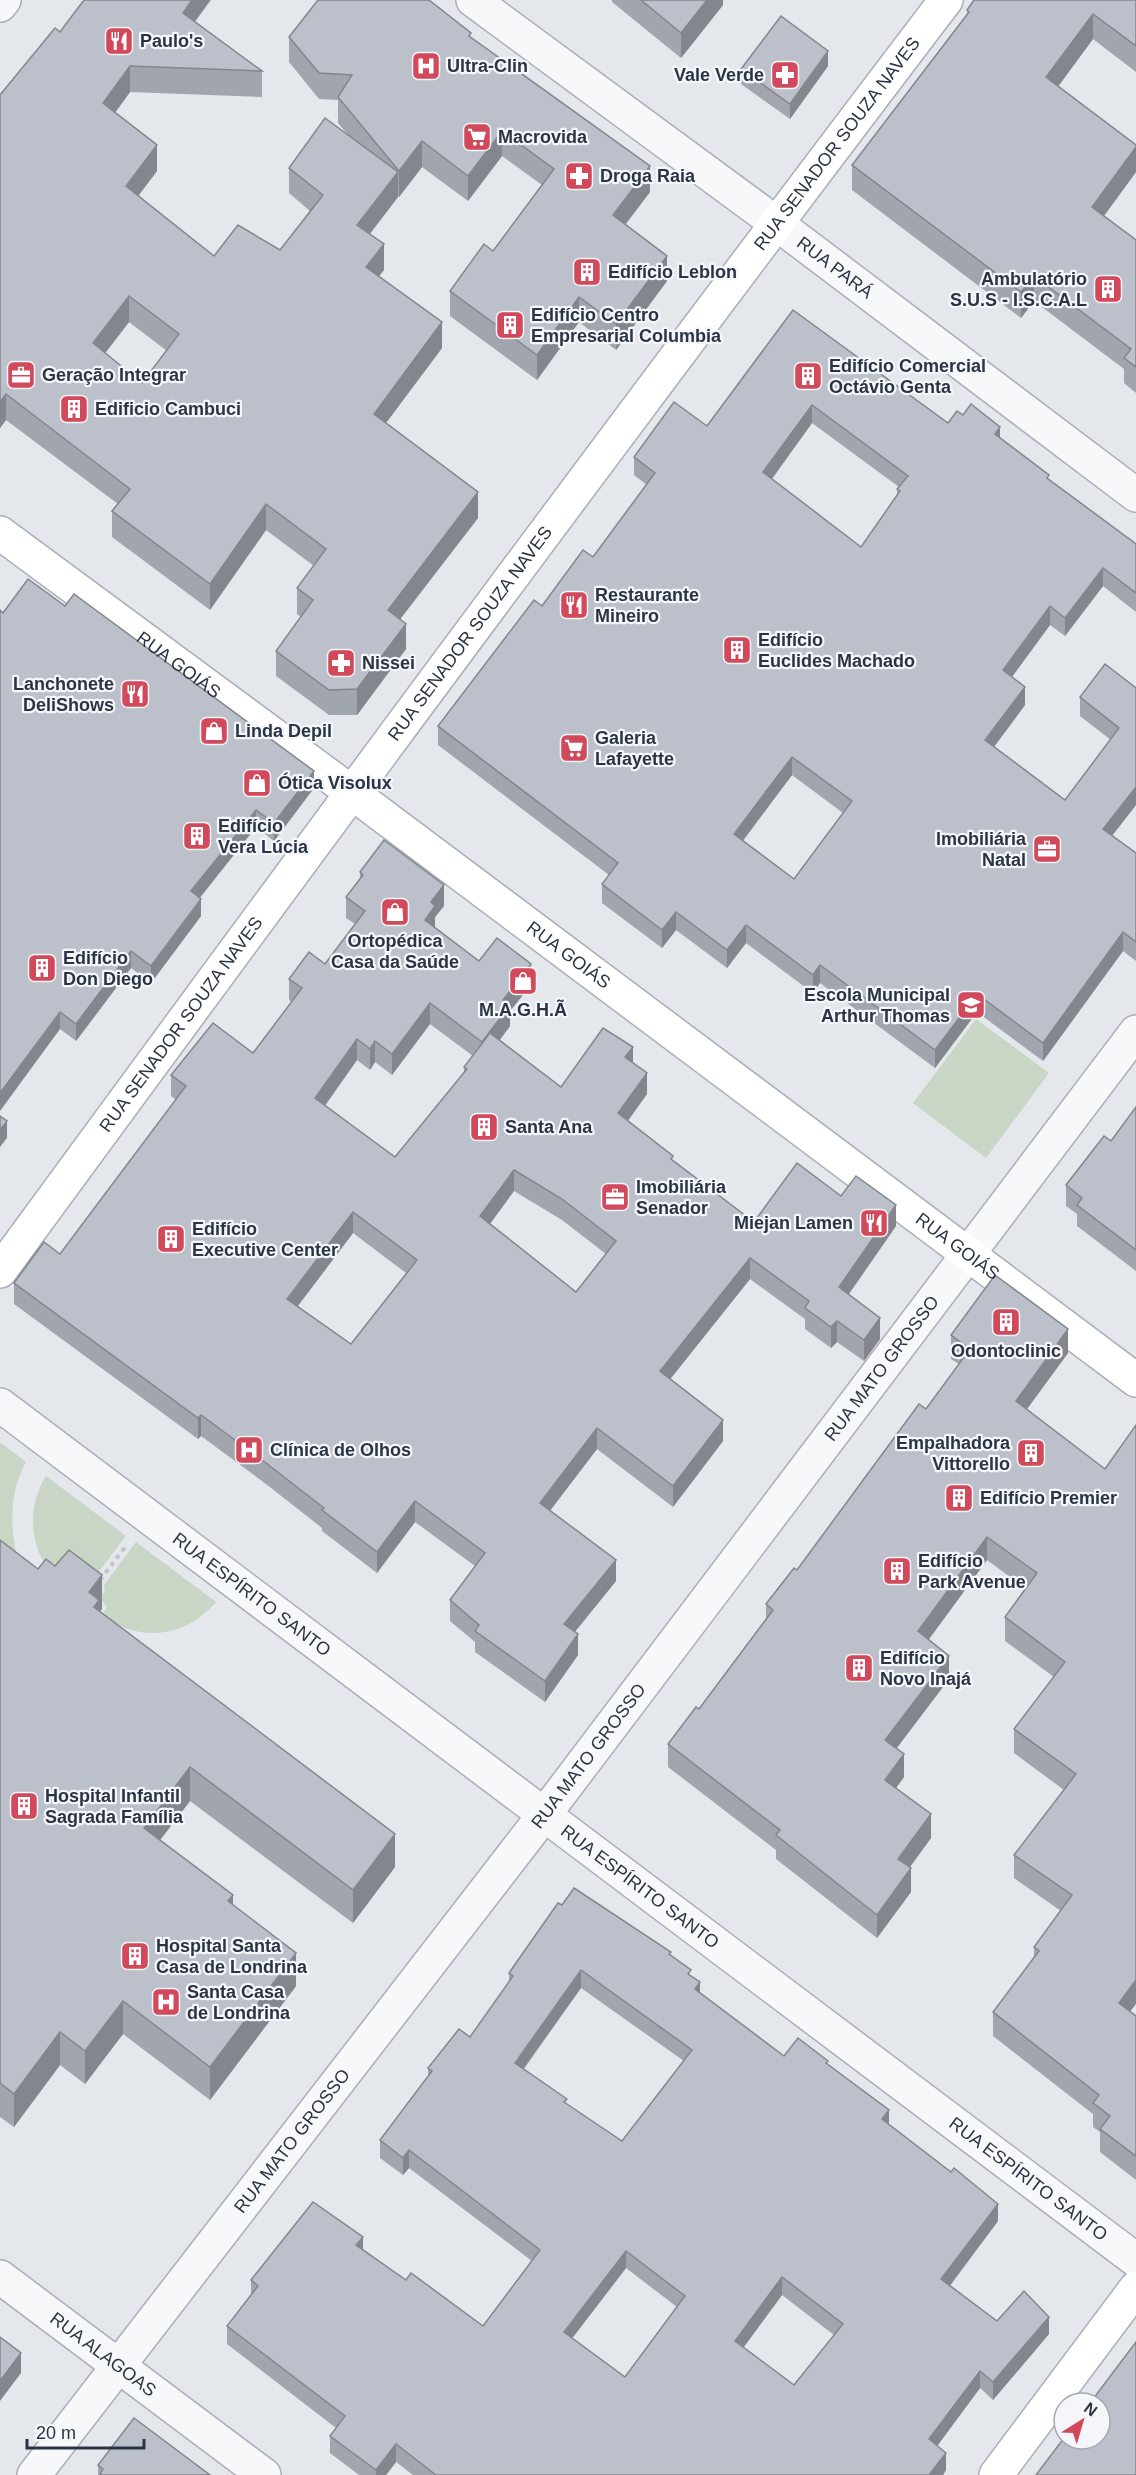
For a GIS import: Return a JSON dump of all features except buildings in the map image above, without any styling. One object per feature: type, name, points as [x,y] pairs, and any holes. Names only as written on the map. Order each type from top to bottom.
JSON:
[{"type":"main road","name":"RUA SENADOR SOUZA NAVES","points":[[0,1271],[351,792],[946,0]]},
{"type":"main road","name":"RUA GOIÁS","points":[[0,533],[351,792],[1136,1380]]},
{"type":"main road","points":[[996,2475],[1136,2288]]},
{"type":"street","points":[[0,5],[4,0]]},
{"type":"street","name":"RUA PARÁ","points":[[473,0],[1136,495]]},
{"type":"street","name":"RUA MATO GROSSO","points":[[34,2475],[543,1815],[1136,1032]]},
{"type":"street","name":"RUA ESPÍRITO SANTO","points":[[0,1405],[1136,2260]]},
{"type":"street","name":"RUA ALAGOAS","points":[[0,2277],[264,2475]]},
{"type":"path","points":[[93,1589],[149,1517]]},
{"type":"green space","points":[[976,1019],[1049,1073],[986,1158],[913,1103]]},
{"type":"green space","points":[[0,1442],[26,1462],[16,1487],[12,1513],[19,1565],[0,1555]]},
{"type":"green space","points":[[46,1476],[126,1536],[94,1578],[47,1568],[41,1557],[33,1522],[36,1499]]},
{"type":"green space","points":[[136,1542],[216,1602],[191,1623],[162,1632],[147,1633],[132,1630],[102,1615],[107,1607],[100,1598],[105,1591],[104,1585]]},
{"type":"place","name":"Paulo's","points":[[119,41]]},
{"type":"place","name":"Ultra-Clin","points":[[426,66]]},
{"type":"place","name":"Vale Verde","points":[[785,75]]},
{"type":"place","name":"Macrovida","points":[[477,137]]},
{"type":"place","name":"Droga Raia","points":[[579,176]]},
{"type":"place","name":"Edifício Leblon","points":[[587,272]]},
{"type":"place","name":"Ambulatório S.U.S - I.S.C.A.L","points":[[1108,289]]},
{"type":"place","name":"Edifício Centro Empresarial Columbia","points":[[510,325]]},
{"type":"place","name":"Geração Integrar","points":[[21,375]]},
{"type":"place","name":"Edifício Comercial Octávio Genta","points":[[808,376]]},
{"type":"place","name":"Edificio Cambuci","points":[[74,409]]},
{"type":"place","name":"Restaurante Mineiro","points":[[574,605]]},
{"type":"place","name":"Edifício Euclides Machado","points":[[737,650]]},
{"type":"place","name":"Nissei","points":[[341,663]]},
{"type":"place","name":"Lanchonete DeliShows","points":[[135,694]]},
{"type":"place","name":"Linda Depil","points":[[214,731]]},
{"type":"place","name":"Galeria Lafayette","points":[[574,748]]},
{"type":"place","name":"Ótica Visolux","points":[[257,783]]},
{"type":"place","name":"Edifício Vera Lúcia","points":[[197,836]]},
{"type":"place","name":"Imobiliária Natal","points":[[1047,849]]},
{"type":"place","name":"Ortopédica Casa da Saúde","points":[[395,912]]},
{"type":"place","name":"Edifício Don Diego","points":[[42,968]]},
{"type":"place","name":"M.A.G.H.Ã","points":[[523,981]]},
{"type":"place","name":"Escola Municipal Arthur Thomas","points":[[971,1005]]},
{"type":"place","name":"Santa Ana","points":[[484,1127]]},
{"type":"place","name":"Imobiliária Senador","points":[[615,1197]]},
{"type":"place","name":"Miejan Lamen","points":[[874,1223]]},
{"type":"place","name":"Edifício Executive Center","points":[[171,1239]]},
{"type":"place","name":"Odontoclinic","points":[[1006,1322]]},
{"type":"place","name":"Clínica de Olhos","points":[[249,1450]]},
{"type":"place","name":"Empalhadora Vittorello","points":[[1031,1453]]},
{"type":"place","name":"Edifício Premier","points":[[959,1498]]},
{"type":"place","name":"Edifício Park Avenue","points":[[897,1571]]},
{"type":"place","name":"Edifício Novo Inajá","points":[[859,1668]]},
{"type":"place","name":"Hospital Infantil Sagrada Família","points":[[24,1806]]},
{"type":"place","name":"Hospital Santa Casa de Londrina","points":[[135,1956]]},
{"type":"place","name":"Santa Casa de Londrina","points":[[166,2002]]}]
